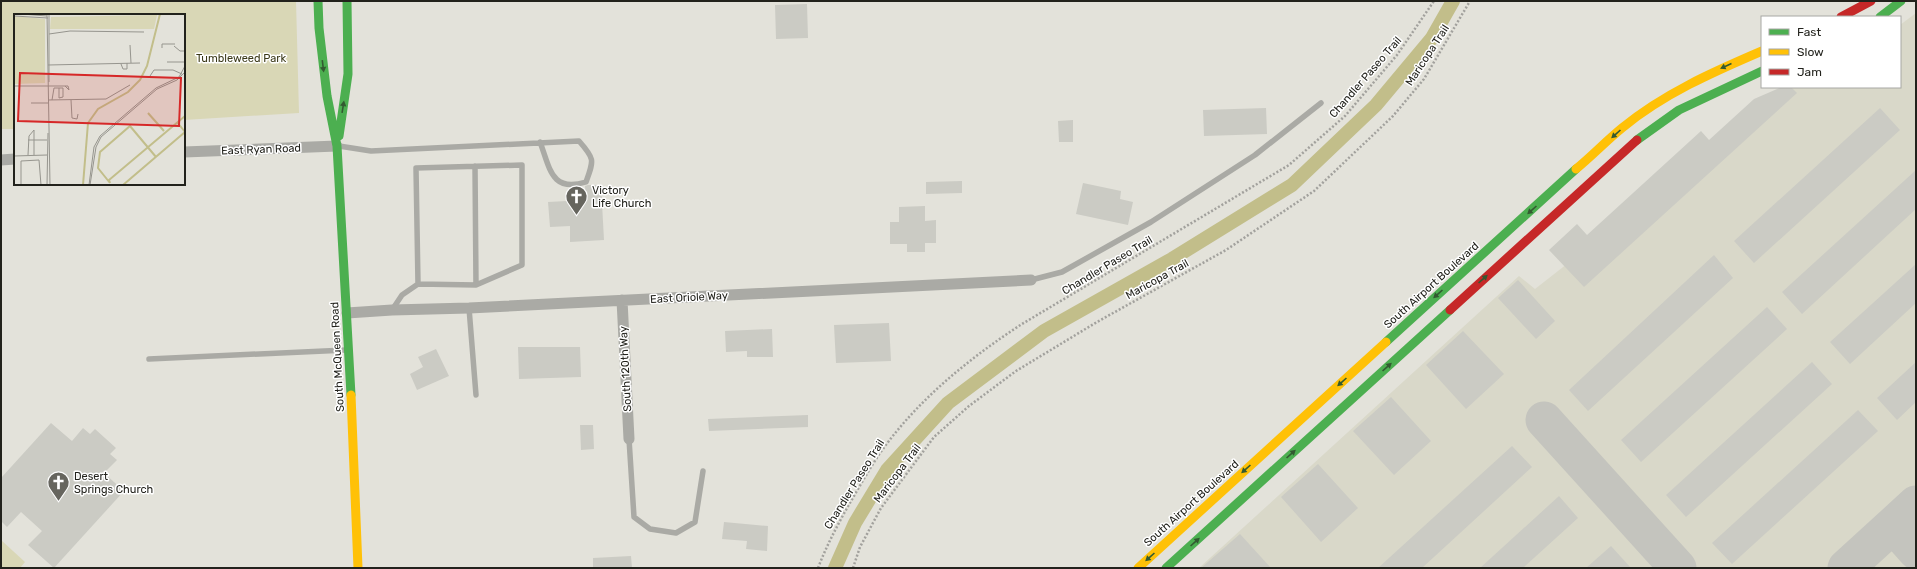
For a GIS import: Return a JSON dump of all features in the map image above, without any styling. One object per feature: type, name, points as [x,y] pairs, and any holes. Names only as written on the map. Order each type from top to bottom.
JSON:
[{"type":"street","name":"South McQueen Road","points":[[318,1],[319,28],[327,96],[337,146],[349,350],[358,568]]},
{"type":"street","name":"South McQueen Road","points":[[337,146],[348,74],[347,1]]},
{"type":"street","points":[[1843,16],[1871,1]]},
{"type":"street","points":[[1881,16],[1901,1]]},
{"type":"street","name":"South Airport Boulevard","points":[[1138,568],[1509,230],[1640,113],[1710,74],[1761,51]]},
{"type":"street","points":[[1166,568],[1638,139],[1658,124],[1706,96],[1761,71]]},
{"type":"street","name":"East Ryan Road","points":[[185,152],[337,146]]},
{"type":"street","points":[[1,160],[14,159]]},
{"type":"street","points":[[1509,230],[1521,245]]},
{"type":"street","name":"East Oriole Way","points":[[347,313],[1031,280]]},
{"type":"street","name":"South 120th Way","points":[[622,300],[629,439]]},
{"type":"lane","points":[[1031,280],[1062,272],[1151,222],[1255,155],[1322,102]]},
{"type":"lane","points":[[337,146],[371,151],[540,142],[579,141],[590,153],[592,159],[592,165],[586,182],[574,186],[560,183],[553,176],[540,142]]},
{"type":"lane","points":[[392,310],[402,295],[418,284],[476,285],[522,265],[522,165],[416,168],[418,284]]},
{"type":"lane","points":[[475,166],[476,285]]},
{"type":"lane","points":[[469,308],[476,395]]},
{"type":"lane","points":[[149,359],[349,350]]},
{"type":"lane","points":[[629,439],[634,517],[650,529],[676,533],[694,522],[703,471]]},
{"type":"path","name":"Chandler Paseo Trail","points":[[818,568],[833,532],[878,456],[894,435],[946,380],[993,342],[1289,165],[1345,116],[1397,55],[1434,1]]},
{"type":"path","name":"Maricopa Trail","points":[[853,568],[860,547],[881,508],[934,437],[969,406],[1022,367],[1097,322],[1226,250],[1314,191],[1394,116],[1424,79],[1470,1]]},
{"type":"shaded area","points":[[1916,13],[1916,568],[1199,568],[1519,276],[1535,289],[1792,88],[1901,88],[1901,24]]},
{"type":"green space","name":"Tumbleweed Park","points":[[1,1],[296,1],[299,113],[185,120],[185,14],[14,14],[14,129],[1,129]]},
{"type":"green space","points":[[1,540],[25,562],[20,568],[1,568]]},
{"type":"building","points":[[807,4],[808,38],[776,39],[775,5]]},
{"type":"building","points":[[1780,88],[1792,88],[1797,93],[1584,287],[1549,250],[1577,224],[1587,235],[1701,131],[1709,140],[1754,99]]},
{"type":"building","points":[[1266,108],[1267,134],[1204,136],[1203,110]]},
{"type":"building","points":[[1880,108],[1900,130],[1754,263],[1734,241]]},
{"type":"building","points":[[1073,120],[1073,142],[1059,142],[1058,121]]},
{"type":"building","points":[[1916,170],[1916,209],[1802,314],[1782,292]]},
{"type":"building","points":[[962,181],[962,193],[926,194],[926,182]]},
{"type":"building","points":[[1083,183],[1121,191],[1120,199],[1133,202],[1128,225],[1076,214]]},
{"type":"building","name":"Victory Life Church","points":[[601,185],[604,240],[570,242],[570,226],[550,227],[548,202],[586,200],[585,186]]},
{"type":"building","points":[[925,206],[925,221],[936,220],[936,243],[925,243],[925,252],[907,252],[907,244],[890,244],[890,222],[899,222],[899,207]]},
{"type":"building","points":[[1714,255],[1733,278],[1588,411],[1569,390]]},
{"type":"building","points":[[1916,264],[1916,303],[1850,364],[1830,342]]},
{"type":"building","points":[[1518,280],[1555,321],[1536,339],[1498,298]]},
{"type":"building","points":[[1767,307],[1787,329],[1641,462],[1621,440]]},
{"type":"building","points":[[889,323],[891,361],[836,363],[834,325]]},
{"type":"building","points":[[772,329],[773,357],[747,357],[747,351],[726,352],[725,331]]},
{"type":"building","points":[[1463,331],[1504,374],[1466,409],[1426,365]]},
{"type":"building","points":[[518,347],[580,347],[581,377],[519,379]]},
{"type":"building","points":[[436,349],[449,376],[417,390],[410,374],[423,367],[418,357]]},
{"type":"building","points":[[1812,362],[1832,384],[1686,517],[1666,495]]},
{"type":"building","points":[[1916,362],[1916,402],[1897,420],[1877,398]]},
{"type":"building","points":[[1391,397],[1431,441],[1394,475],[1353,431]]},
{"type":"building","points":[[1858,410],[1878,431],[1732,564],[1712,543]]},
{"type":"building","points":[[808,415],[808,427],[709,431],[708,419]]},
{"type":"building","name":"Desert Springs Church","points":[[51,423],[72,441],[83,428],[90,434],[95,429],[116,448],[110,454],[117,460],[104,473],[124,491],[54,568],[28,545],[42,531],[21,512],[7,527],[1,521],[1,478]]},
{"type":"building","points":[[580,425],[593,425],[594,449],[581,450]]},
{"type":"building","points":[[1512,446],[1532,467],[1422,568],[1378,568]]},
{"type":"building","points":[[1318,464],[1358,508],[1321,542],[1281,497]]},
{"type":"building","points":[[1559,496],[1578,518],[1523,568],[1480,568]]},
{"type":"building","points":[[724,522],[768,526],[767,551],[746,549],[747,541],[722,539]]},
{"type":"building","points":[[1240,534],[1271,568],[1201,568]]},
{"type":"building","points":[[1611,546],[1631,568],[1586,568]]},
{"type":"building","points":[[631,556],[632,568],[593,568],[593,558]]},
{"type":"waterway","points":[[835,568],[855,523],[887,470],[948,403],[1044,331],[1172,259],[1292,185],[1376,105],[1432,38],[1453,1]]},
{"type":"taxiway","points":[[1544,420],[1678,568]]},
{"type":"taxiway","points":[[1846,568],[1916,504]]},
{"type":"taxiway","points":[[1893,525],[1916,551]]},
{"type":"traffic: fast","points":[[318,1],[319,28],[327,96],[337,146],[351,395]]},
{"type":"traffic: fast","points":[[339,136],[348,74],[347,1]]},
{"type":"traffic: fast","points":[[1881,16],[1901,1]]},
{"type":"traffic: fast","points":[[1637,140],[1679,110],[1761,71]]},
{"type":"traffic: fast","points":[[1386,342],[1576,169]]},
{"type":"traffic: fast","points":[[1166,568],[1450,310]]},
{"type":"traffic: slow","points":[[1576,169],[1622,128],[1671,94],[1725,67],[1761,51]]},
{"type":"traffic: slow","points":[[1138,568],[1386,342]]},
{"type":"traffic: slow","points":[[351,395],[358,568]]},
{"type":"traffic: jam","points":[[1843,16],[1871,1]]},
{"type":"traffic: jam","points":[[1450,310],[1637,140]]},
{"type":"place","name":"Victory Life Church","points":[[576,216]]},
{"type":"place","name":"Desert Springs Church","points":[[58,502]]}]
